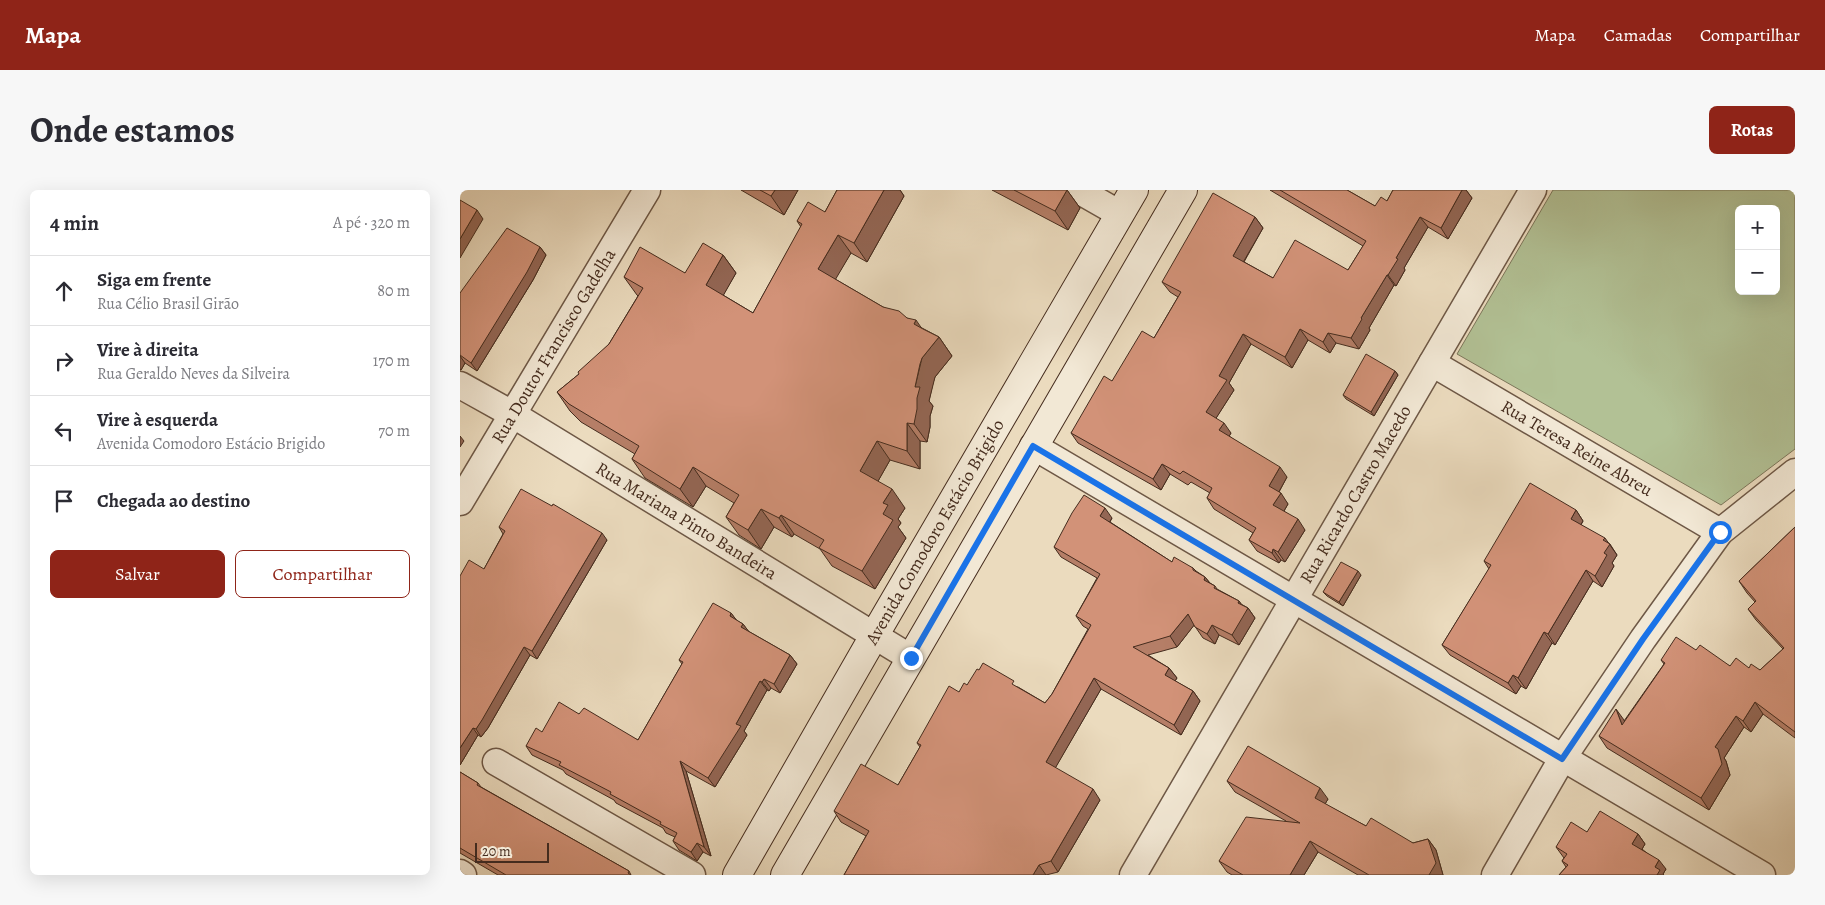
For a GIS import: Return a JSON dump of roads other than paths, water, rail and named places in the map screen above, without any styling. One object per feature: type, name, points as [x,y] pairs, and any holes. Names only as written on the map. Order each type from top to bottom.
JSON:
[{"type":"main road","name":"Avenida Comodoro Estácio Brigido","points":[[737,875],[1134,190]]},
{"type":"main road","points":[[785,875],[1183,190]]},
{"type":"street","name":"Rua Doutor Francisco Gadelha","points":[[460,502],[647,190]]},
{"type":"street","points":[[1078,190],[1120,214]]},
{"type":"street","name":"Rua Ricardo Castro Macedo","points":[[1133,875],[1533,190]]},
{"type":"street","name":"Rua Teresa Reine Abreu","points":[[1432,363],[1720,532]]},
{"type":"street","name":"Rua Mariana Pinto Bandeira","points":[[460,385],[512,414],[911,658]]},
{"type":"street","points":[[1033,446],[1762,875]]},
{"type":"street","points":[[1495,875],[1562,759],[1643,639],[1720,532],[1795,472]]},
{"type":"street","points":[[496,762],[692,875]]}]
